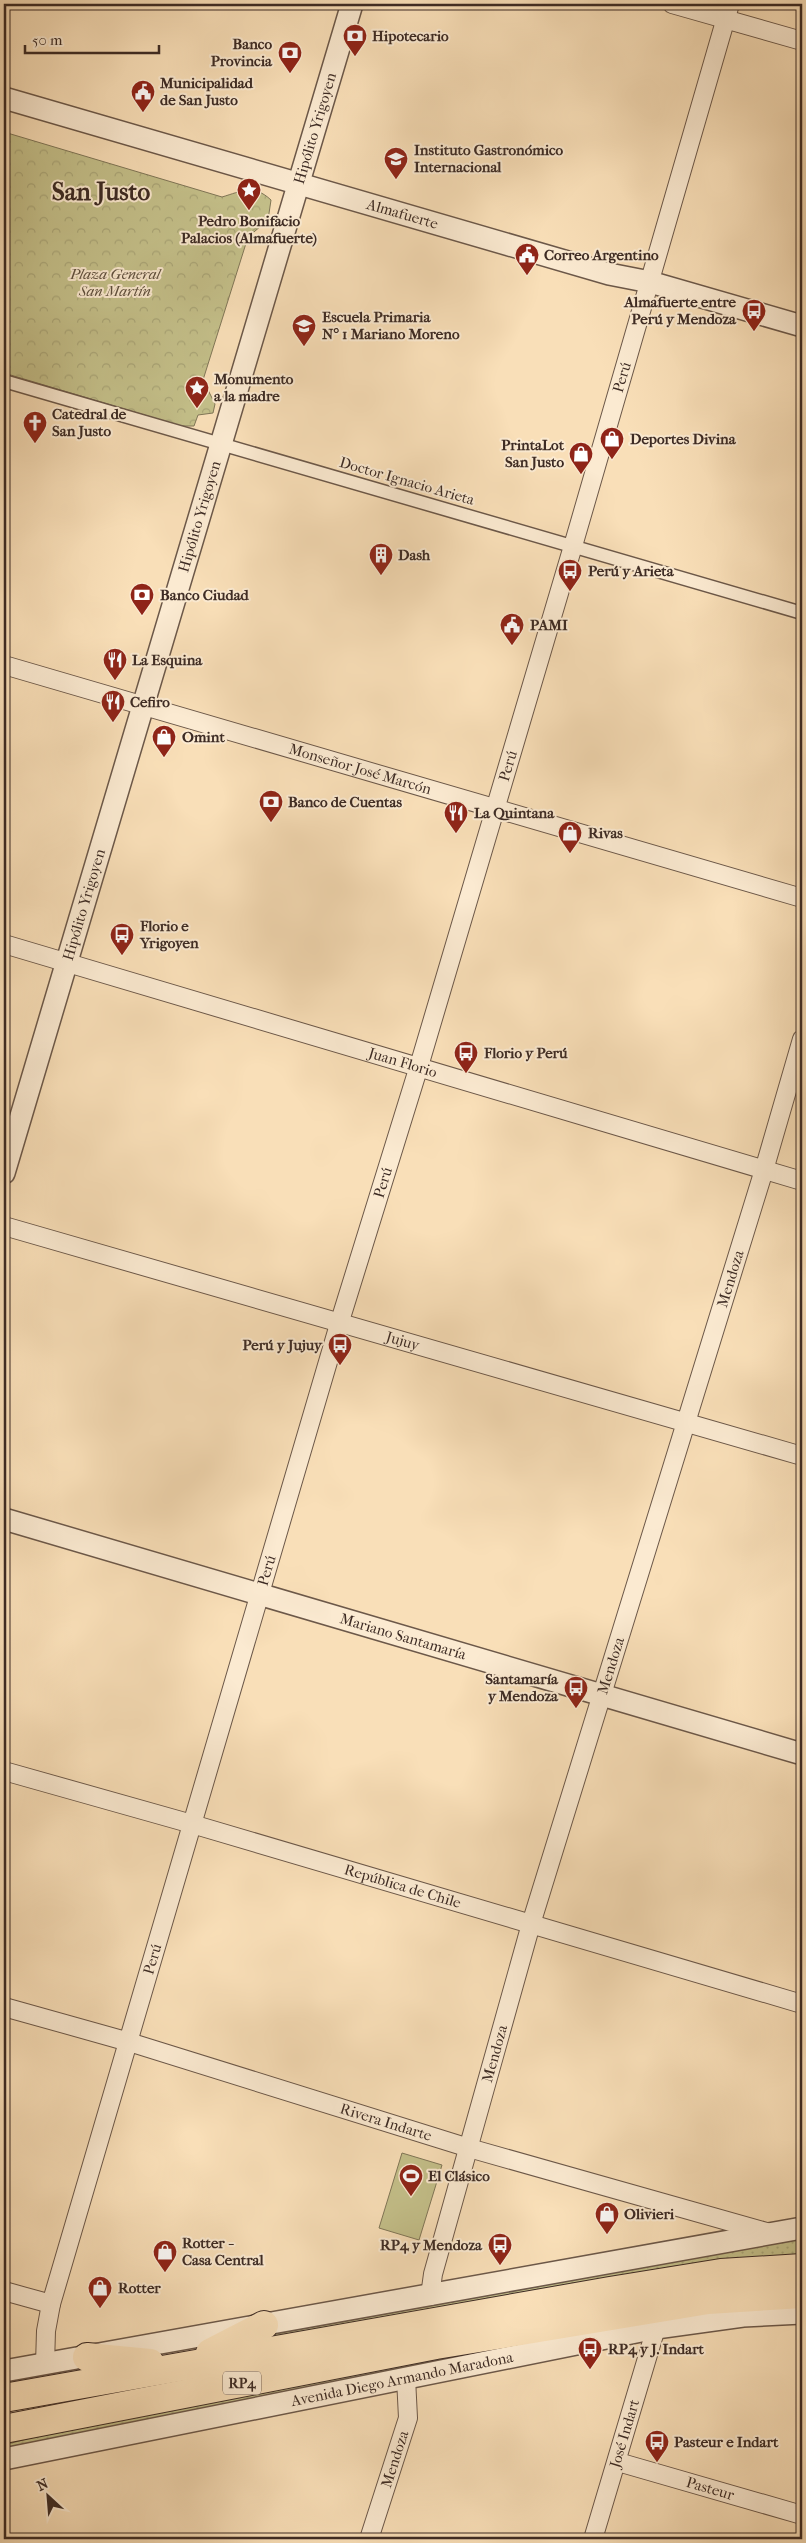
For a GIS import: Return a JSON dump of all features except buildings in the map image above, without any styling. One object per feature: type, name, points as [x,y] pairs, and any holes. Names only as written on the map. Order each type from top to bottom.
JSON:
[{"type":"main road","name":"RP4","points":[[4,2398],[458,2316],[721,2273],[802,2268]]},
{"type":"main road","name":"Avenida Diego Armando Maradona","points":[[4,2429],[465,2340],[708,2300],[802,2294]]},
{"type":"main road","points":[[87,2357],[186,2366],[264,2325]]},
{"type":"main road","points":[[4,2438],[49,2421]]},
{"type":"street","name":"Hipólito Yrigoyen","points":[[4,1173],[352,4]]},
{"type":"street","points":[[672,4],[728,11],[802,41]]},
{"type":"street","name":"Perú","points":[[45,2364],[46,2331],[51,2304],[340,1321],[419,1066],[573,546],[728,11]]},
{"type":"street","name":"Almafuerte","points":[[4,98],[609,274],[650,282],[802,326]]},
{"type":"street","name":"Doctor Ignacio Arieta","points":[[4,381],[802,613]]},
{"type":"street","name":"Monseñor José Marcón","points":[[4,665],[802,898]]},
{"type":"street","name":"Juan Florio","points":[[4,944],[802,1181]]},
{"type":"street","name":"Mendoza","points":[[430,2296],[433,2274],[531,1924],[764,1170],[802,1038]]},
{"type":"street","name":"Jujuy","points":[[4,1226],[340,1321],[802,1456]]},
{"type":"street","name":"Mariano Santamaría","points":[[4,1519],[602,1697],[802,1754]]},
{"type":"street","name":"República de Chile","points":[[4,1770],[802,2004]]},
{"type":"street","name":"Rivera Indarte","points":[[4,2007],[129,2042],[469,2148],[770,2233]]},
{"type":"street","points":[[4,2371],[802,2228]]},
{"type":"street","points":[[4,2291],[51,2304]]},
{"type":"street","name":"Avenida Diego Armando Maradona","points":[[4,2459],[656,2328],[743,2316],[802,2312]]},
{"type":"street","name":"José Indart","points":[[593,2539],[618,2462],[656,2328]]},
{"type":"street","name":"Mendoza","points":[[368,2539],[408,2418],[406,2378]]},
{"type":"street","name":"Pasteur","points":[[618,2462],[802,2515]]},
{"type":"green space","name":"Plaza General San Martín","points":[[4,132],[222,197],[253,190],[271,200],[268,220],[248,237],[203,380],[215,404],[213,413],[198,415],[194,426],[181,426],[4,373]]},
{"type":"green space","name":"El Clásico","points":[[402,2153],[442,2165],[419,2240],[379,2228]]},
{"type":"green space","points":[[802,2237],[802,2254],[676,2266],[240,2342],[274,2329]]},
{"type":"green space","points":[[744,2302],[4,2450],[4,2445],[95,2421]]},
{"type":"place","name":"Hipotecario","points":[[355,57]]},
{"type":"place","name":"Banco Provincia","points":[[290,74]]},
{"type":"place","name":"Municipalidad de San Justo","points":[[143,113]]},
{"type":"place","name":"Instituto Gastronómico Internacional","points":[[396,180]]},
{"type":"place","name":"Pedro Bonifacio Palacios (Almafuerte)","points":[[249,211]]},
{"type":"place","name":"Correo Argentino","points":[[527,276]]},
{"type":"place","name":"Almafuerte entre Perú y Mendoza","points":[[754,332]]},
{"type":"place","name":"Escuela Primaria N° 1 Mariano Moreno","points":[[304,347]]},
{"type":"place","name":"Monumento a la madre","points":[[197,409]]},
{"type":"place","name":"Catedral de San Justo","points":[[35,444]]},
{"type":"place","name":"Deportes Divina","points":[[612,460]]},
{"type":"place","name":"PrintaLot San Justo","points":[[581,475]]},
{"type":"place","name":"Dash","points":[[381,576]]},
{"type":"place","name":"Perú y Arieta","points":[[570,592]]},
{"type":"place","name":"Banco Ciudad","points":[[142,616]]},
{"type":"place","name":"PAMI","points":[[512,646]]},
{"type":"place","name":"La Esquina","points":[[115,681]]},
{"type":"place","name":"Cefiro","points":[[113,723]]},
{"type":"place","name":"Omint","points":[[164,758]]},
{"type":"place","name":"Banco de Cuentas","points":[[271,823]]},
{"type":"place","name":"La Quintana","points":[[456,834]]},
{"type":"place","name":"Rivas","points":[[570,854]]},
{"type":"place","name":"Florio e Yrigoyen","points":[[122,956]]},
{"type":"place","name":"Florio y Perú","points":[[466,1074]]},
{"type":"place","name":"Perú y Jujuy","points":[[340,1366]]},
{"type":"place","name":"Santamaría y Mendoza","points":[[576,1709]]},
{"type":"place","name":"El Clásico","points":[[411,2197]]},
{"type":"place","name":"Olivieri","points":[[607,2235]]},
{"type":"place","name":"RP4 y Mendoza","points":[[500,2266]]},
{"type":"place","name":"Rotter - Casa Central","points":[[165,2273]]},
{"type":"place","name":"Rotter","points":[[100,2309]]},
{"type":"place","name":"RP4 y J. Indart","points":[[590,2370]]},
{"type":"place","name":"Pasteur e Indart","points":[[657,2463]]},
{"type":"district","name":"San Justo","points":[[101,191]]}]
